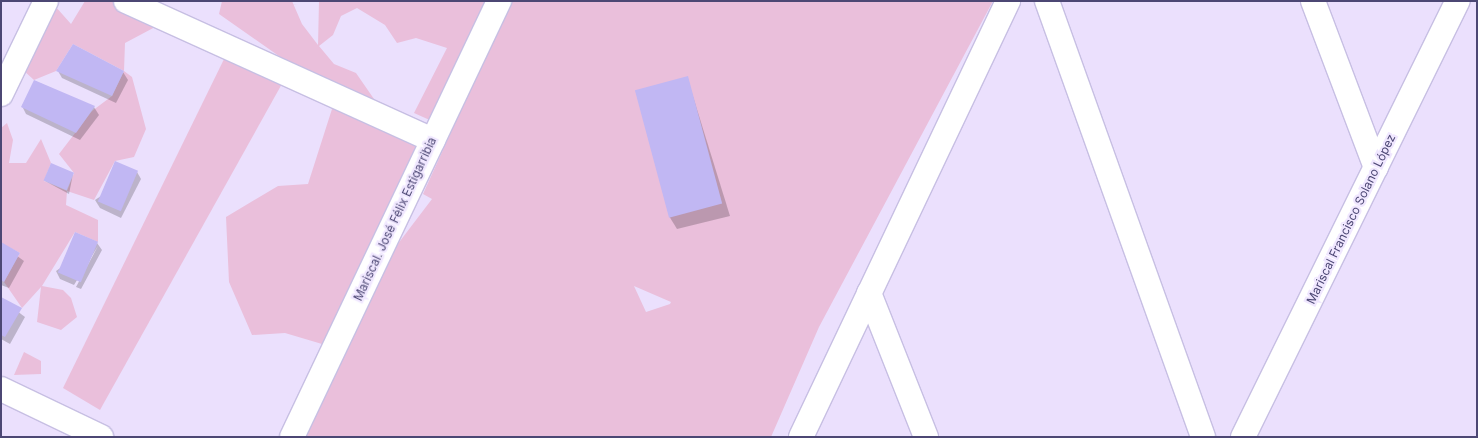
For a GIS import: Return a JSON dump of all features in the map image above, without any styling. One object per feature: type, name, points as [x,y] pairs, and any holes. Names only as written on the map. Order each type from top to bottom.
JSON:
[{"type":"street","points":[[1,94],[46,1]]},
{"type":"street","points":[[126,1],[433,140]]},
{"type":"street","name":"Mariscal. José Félix Estigarribia","points":[[292,437],[499,1]]},
{"type":"street","points":[[800,437],[1008,1]]},
{"type":"street","points":[[1047,1],[1203,437]]},
{"type":"street","points":[[1314,1],[1376,168]]},
{"type":"street","name":"Mariscal Francisco Solano López","points":[[1243,437],[1458,1]]},
{"type":"street","points":[[869,293],[926,437]]},
{"type":"street","points":[[1,389],[101,437]]},
{"type":"shaded area","points":[[85,1],[126,1],[157,26],[125,43],[124,71],[73,44],[56,71],[34,80],[23,70],[55,6],[71,24]]},
{"type":"shaded area","points":[[222,1],[292,1],[302,24],[318,45],[319,1],[993,1],[819,327],[771,437],[283,437],[322,344],[285,333],[252,335],[229,282],[226,217],[278,186],[308,184],[332,109],[303,73],[219,14]],"holes":[[[357,8],[385,25],[397,43],[416,38],[447,48],[414,113],[452,130],[423,194],[432,199],[324,341],[424,143],[362,108],[374,99],[356,73],[334,64],[319,46],[333,35],[341,16]],[[634,286],[671,302],[646,312]]]},
{"type":"shaded area","points":[[227,53],[283,82],[100,410],[63,388]]},
{"type":"shaded area","points":[[124,71],[132,77],[146,129],[134,157],[115,161],[94,200],[67,191],[74,173],[59,154],[92,111],[112,96]]},
{"type":"shaded area","points":[[7,123],[13,140],[9,163],[26,163],[41,139],[51,163],[44,181],[67,191],[66,205],[98,220],[98,242],[75,232],[42,286],[63,290],[71,298],[77,317],[61,330],[37,322],[41,287],[22,308],[4,282],[20,253],[1,243],[1,128]]},
{"type":"shaded area","points":[[24,352],[41,361],[41,374],[14,375]]},
{"type":"building","points":[[73,44],[124,71],[112,96],[56,71]]},
{"type":"building","points":[[688,76],[722,204],[669,218],[635,90]]},
{"type":"building","points":[[34,80],[95,106],[76,133],[21,107]]},
{"type":"building","points":[[115,161],[138,171],[121,211],[98,202]]},
{"type":"building","points":[[51,163],[74,173],[67,190],[44,180]]},
{"type":"building","points":[[75,232],[98,242],[81,282],[58,273]]},
{"type":"building","points":[[1,242],[20,253],[4,282],[1,280]]},
{"type":"building","points":[[1,297],[22,308],[5,337],[1,335]]}]
